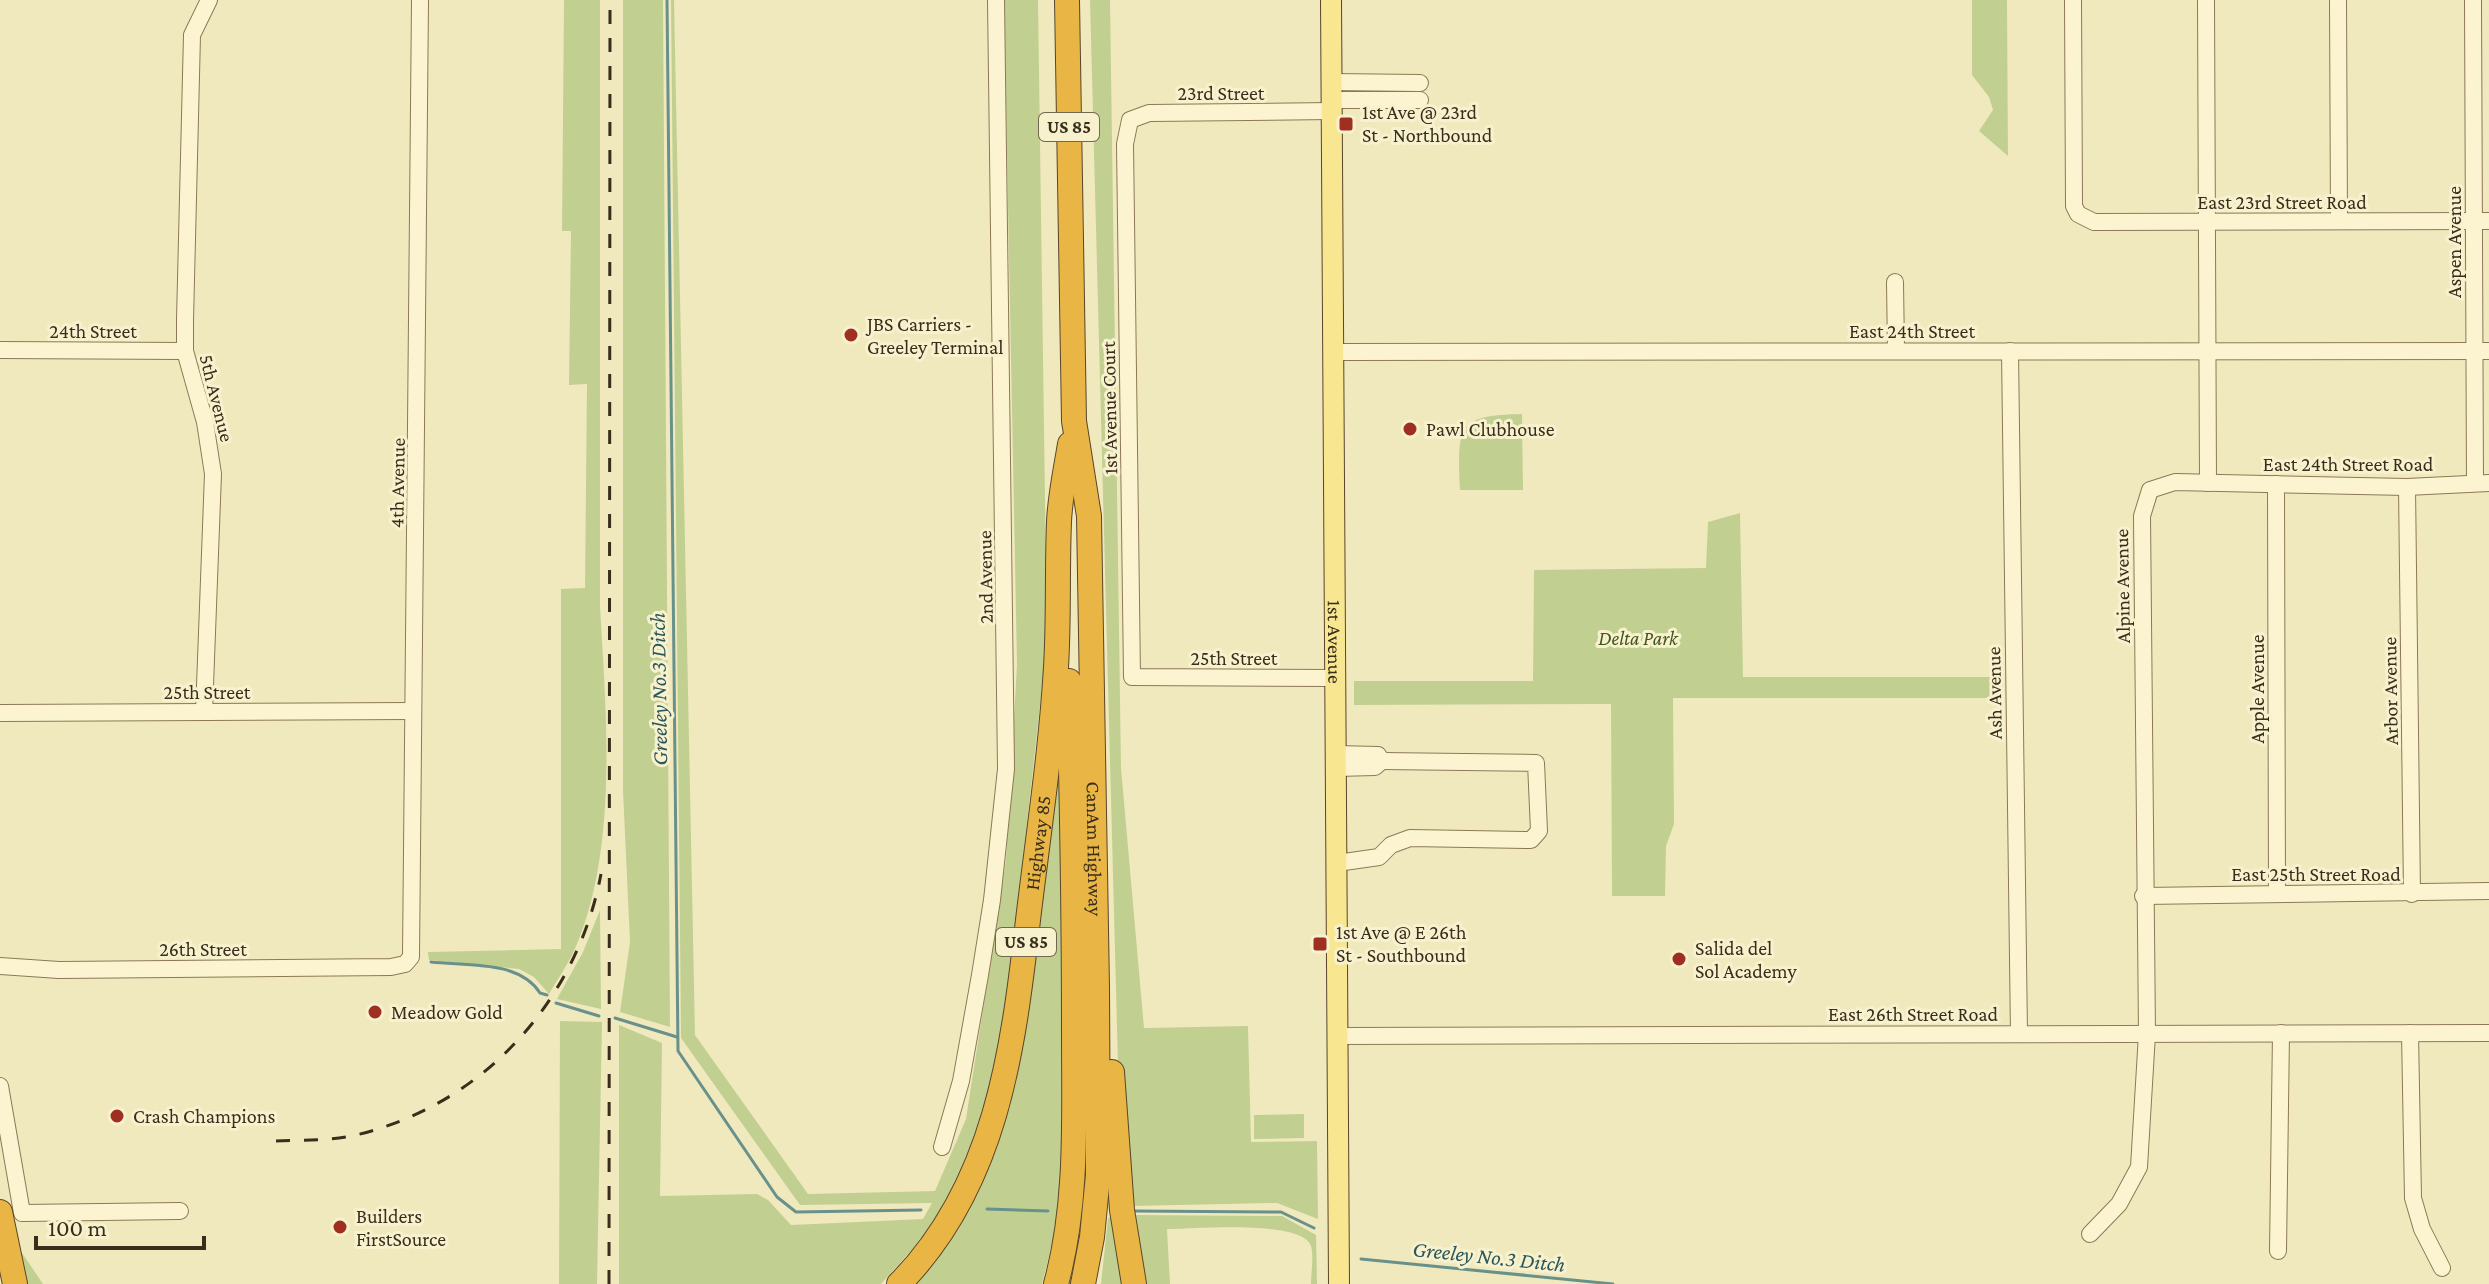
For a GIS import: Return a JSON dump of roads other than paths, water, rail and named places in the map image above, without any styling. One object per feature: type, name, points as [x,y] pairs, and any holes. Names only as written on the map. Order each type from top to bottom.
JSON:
[{"type":"highway","name":"Highway 85","points":[[1067,0],[1074,421],[1089,516],[1092,708]]},
{"type":"highway","name":"Highway 85","points":[[899,1284],[936,1239],[975,1173],[996,1117],[1008,1062],[1049,756],[1060,572],[1059,520],[1074,421]]},
{"type":"highway","points":[[1056,1284],[1071,1197],[1074,1096],[1068,610],[1060,572]]},
{"type":"highway","name":"CanAm Highway","points":[[1092,708],[1097,988]]},
{"type":"highway","points":[[1097,988],[1110,1040],[1122,1210],[1134,1284]]},
{"type":"highway","name":"US 85","points":[[1083,1284],[1092,1237],[1098,1175],[1097,988]]},
{"type":"highway","points":[[11,1213],[15,1284]]},
{"type":"main road","name":"1st Avenue","points":[[1331,0],[1336,352],[1339,1284]]},
{"type":"street","name":"5th Avenue","points":[[204,712],[213,474],[205,422],[185,351],[192,35],[209,0]]},
{"type":"street","name":"4th Avenue","points":[[405,964],[413,942],[420,0]]},
{"type":"street","name":"2nd Avenue","points":[[942,1147],[961,1081],[980,975],[992,900],[1006,769],[996,0]]},
{"type":"street","name":"East 23rd Street Road","points":[[2073,0],[2074,206],[2078,214],[2094,222],[2482,221]]},
{"type":"street","points":[[2206,0],[2208,483]]},
{"type":"street","points":[[2338,0],[2339,221]]},
{"type":"street","name":"Aspen Avenue","points":[[2473,0],[2481,81],[2482,483]]},
{"type":"street","points":[[1332,98],[1420,91]]},
{"type":"street","name":"23rd Street","points":[[1125,138],[1130,120],[1149,113],[1332,98]]},
{"type":"street","name":"1st Avenue Court","points":[[1125,138],[1132,677]]},
{"type":"street","points":[[1895,282],[1896,351]]},
{"type":"street","name":"24th Street","points":[[0,350],[185,351]]},
{"type":"street","name":"Ash Avenue","points":[[2010,351],[2019,1034]]},
{"type":"street","name":"East 24th Street","points":[[1336,352],[2481,351]]},
{"type":"street","name":"East 24th Street Road","points":[[2208,483],[2407,487],[2482,483]]},
{"type":"street","name":"Alpine Avenue","points":[[2090,1234],[2119,1204],[2139,1167],[2147,1034],[2143,896],[2143,504],[2150,490],[2160,485],[2208,483]]},
{"type":"street","name":"Apple Avenue","points":[[2276,484],[2277,894]]},
{"type":"street","name":"Arbor Avenue","points":[[2407,487],[2412,894]]},
{"type":"street","name":"25th Street","points":[[1132,677],[1336,678]]},
{"type":"street","name":"25th Street","points":[[0,713],[413,711]]},
{"type":"street","points":[[1336,761],[1378,755],[1382,761],[1536,763],[1539,831],[1531,840],[1410,838],[1391,845],[1379,857],[1337,863]]},
{"type":"street","name":"East 25th Street Road","points":[[2143,896],[2489,891]]},
{"type":"street","name":"26th Street","points":[[0,966],[59,970],[405,964]]},
{"type":"street","points":[[2278,1251],[2281,1033]]},
{"type":"street","points":[[2410,1033],[2413,1198],[2422,1229],[2442,1268]]},
{"type":"street","name":"East 26th Street Road","points":[[1337,1036],[2489,1033]]},
{"type":"street","points":[[0,1086],[11,1213],[180,1211]]},
{"type":"waterway","name":"Greeley No.3 Ditch","points":[[667,0],[678,1051],[777,1197],[796,1212],[921,1210]]},
{"type":"waterway","points":[[431,962],[506,970],[531,982],[540,993],[547,995]]},
{"type":"waterway","points":[[556,1003],[599,1016]]},
{"type":"waterway","points":[[615,1018],[677,1037]]},
{"type":"waterway","name":"Greeley No.3 Ditch","points":[[987,1209],[1048,1211]]},
{"type":"waterway","name":"Greeley No.3 Ditch","points":[[1134,1211],[1281,1212],[1314,1228]]},
{"type":"waterway","name":"Greeley No.3 Ditch","points":[[1361,1259],[1613,1284]]},
{"type":"railway","points":[[609,1284],[610,0]]},
{"type":"railway","points":[[276,1141],[346,1137],[402,1120],[444,1099],[483,1073],[517,1041],[546,1004],[570,964],[589,920],[601,874]]},
{"type":"place","name":"1st Ave @ 23rd St - Northbound","points":[[1346,124]]},
{"type":"place","name":"JBS Carriers - Greeley Terminal","points":[[851,335]]},
{"type":"place","name":"Pawl Clubhouse","points":[[1410,429]]},
{"type":"place","name":"1st Ave @ E 26th St - Southbound","points":[[1320,944]]},
{"type":"place","name":"Salida del Sol Academy","points":[[1679,959]]},
{"type":"place","name":"Meadow Gold","points":[[375,1012]]},
{"type":"place","name":"Crash Champions","points":[[117,1116]]},
{"type":"place","name":"Builders FirstSource","points":[[340,1227]]},
{"type":"park label","name":"Delta Park","points":[[1638,638]]}]
